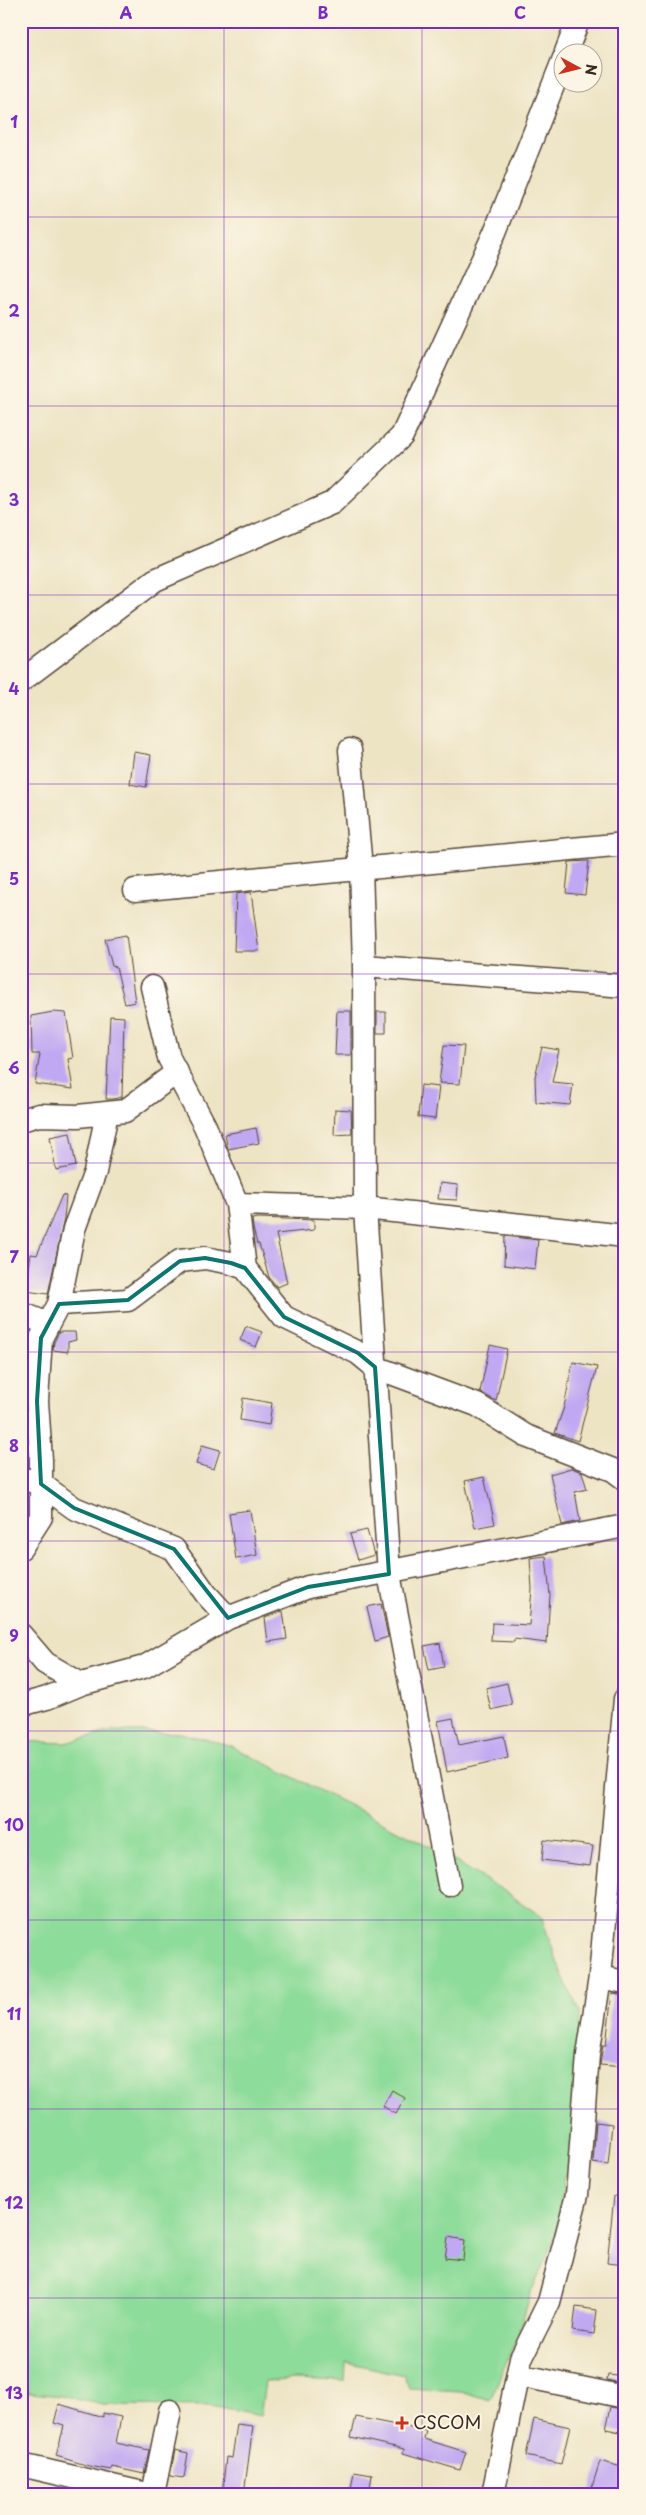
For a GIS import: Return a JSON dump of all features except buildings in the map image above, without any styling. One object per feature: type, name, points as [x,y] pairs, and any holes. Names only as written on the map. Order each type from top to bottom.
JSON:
[{"type":"street","points":[[570,42],[578,21]]},
{"type":"street","points":[[21,682],[155,580],[332,503],[402,436],[494,232],[554,83]]},
{"type":"street","points":[[350,750],[361,867],[364,966],[365,1208],[389,1574],[449,1884]]},
{"type":"street","points":[[135,890],[361,867],[625,844]]},
{"type":"street","points":[[364,966],[625,986]]},
{"type":"street","points":[[152,987],[169,1058],[206,1126],[237,1204],[245,1268],[284,1317],[358,1353],[375,1367],[478,1406],[526,1436],[613,1470],[625,1478]]},
{"type":"street","points":[[21,1120],[39,1115],[78,1116],[125,1111],[177,1072]]},
{"type":"street","points":[[21,1548],[41,1517],[31,1481],[41,1338],[59,1304],[74,1229],[95,1172],[107,1113]]},
{"type":"street","points":[[237,1204],[365,1208],[625,1236]]},
{"type":"street","points":[[59,1304],[128,1300],[180,1261],[205,1258],[245,1268]]},
{"type":"street","points":[[21,1313],[48,1324]]},
{"type":"street","points":[[31,1481],[74,1508],[174,1549],[206,1594],[228,1618]]},
{"type":"street","points":[[21,1705],[47,1698],[81,1684],[144,1666],[228,1618],[308,1588],[389,1574],[625,1526]]},
{"type":"street","points":[[21,1635],[45,1663],[81,1684]]},
{"type":"street","points":[[493,2494],[522,2358],[549,2302],[577,2195],[588,2055],[600,1977],[625,1699]]},
{"type":"street","points":[[600,1977],[625,1982]]},
{"type":"street","points":[[518,2376],[625,2397]]},
{"type":"street","points":[[153,2494],[170,2411]]},
{"type":"street","points":[[21,2465],[147,2494]]},
{"type":"highlighted area","points":[[205,1258],[245,1268],[284,1317],[358,1353],[375,1367],[389,1574],[308,1587],[228,1618],[174,1549],[74,1508],[41,1484],[37,1401],[41,1338],[59,1304],[128,1300],[180,1261]]},
{"type":"green space","points":[[112,1731],[180,1733],[229,1745],[432,1847],[541,1916],[561,1972],[580,2013],[574,2143],[564,2181],[556,2235],[531,2293],[518,2335],[490,2400],[460,2391],[409,2388],[404,2375],[346,2362],[345,2381],[294,2379],[265,2382],[260,2416],[211,2406],[103,2405],[62,2396],[21,2392],[21,1741],[65,1743]]},
{"type":"place","name":"CSCOM","points":[[402,2423]]}]
